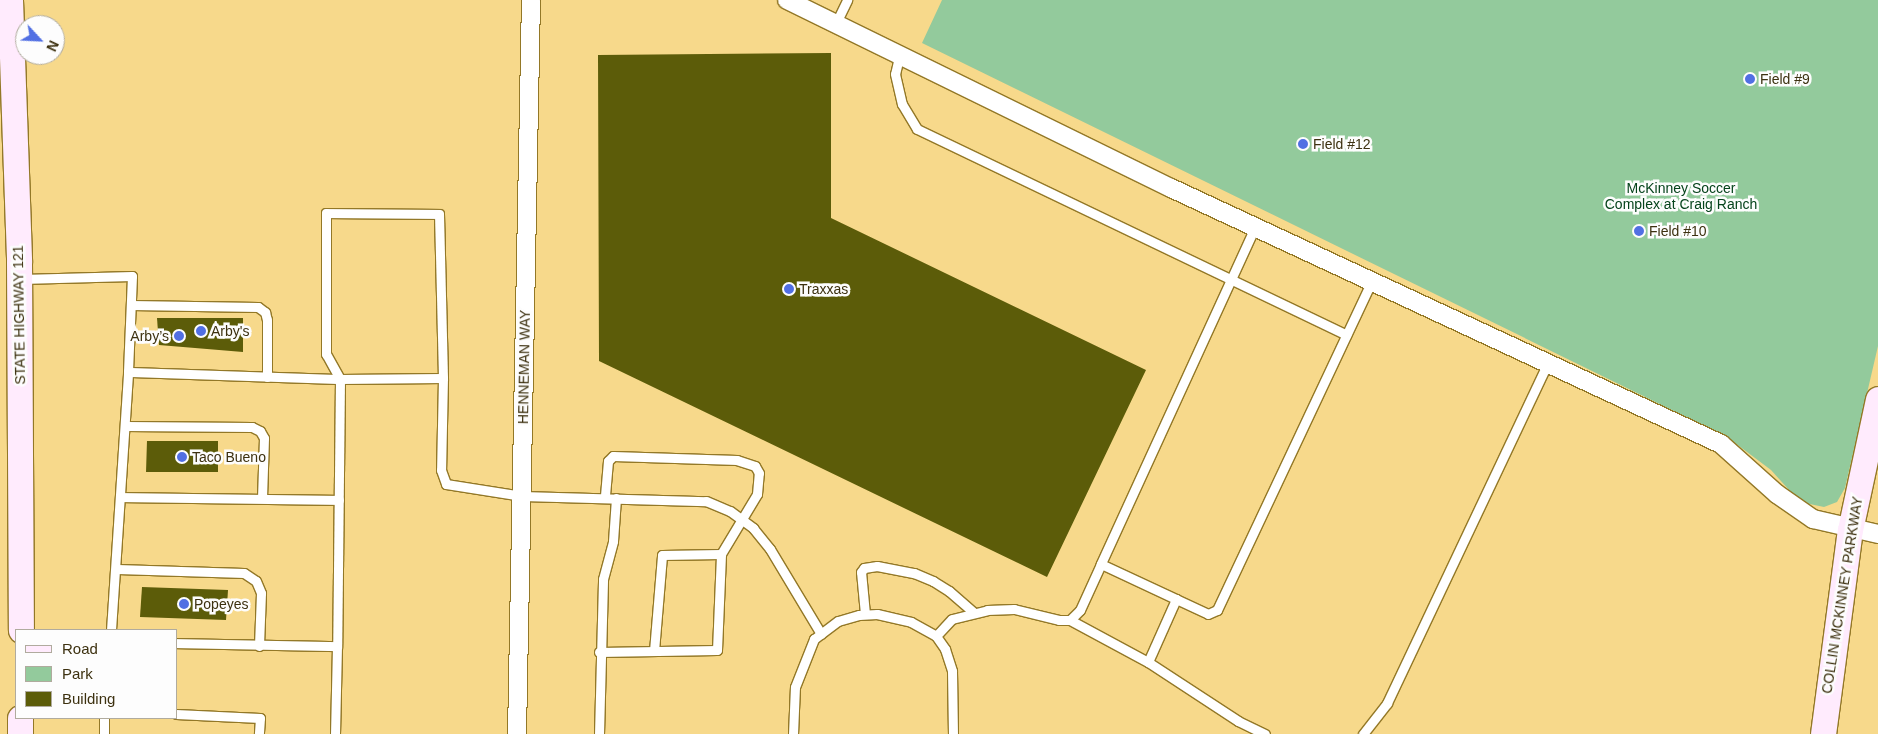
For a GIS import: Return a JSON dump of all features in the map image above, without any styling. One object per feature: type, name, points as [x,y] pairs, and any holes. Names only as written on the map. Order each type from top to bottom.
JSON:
[{"type":"main road","name":"STATE HIGHWAY 121","points":[[10,0],[19,279],[21,629]]},
{"type":"main road","name":"COLLIN MCKINNEY PARKWAY","points":[[1823,734],[1850,530],[1878,399]]},
{"type":"main road","points":[[20,719],[20,734]]},
{"type":"street","name":"HENNEMAN WAY","points":[[517,734],[531,0]]},
{"type":"street","points":[[787,0],[899,57],[1255,227],[1547,365],[1721,444],[1777,494],[1813,519],[1850,530],[1878,534]]},
{"type":"lane","points":[[835,25],[847,0]]},
{"type":"lane","points":[[899,57],[895,74],[902,104],[917,129],[1230,281],[1346,335]]},
{"type":"lane","points":[[335,734],[338,646],[340,379],[326,354],[326,213],[439,214],[443,378],[441,470],[446,484],[522,496],[706,501],[753,528],[770,549],[821,634]]},
{"type":"lane","points":[[1070,620],[1080,610],[1255,227]]},
{"type":"lane","points":[[19,279],[132,276],[122,497],[110,629]]},
{"type":"lane","points":[[1101,564],[1208,614],[1217,610],[1371,282]]},
{"type":"lane","points":[[131,305],[258,307],[265,312],[268,320],[267,377]]},
{"type":"lane","points":[[1363,734],[1387,703],[1547,365]]},
{"type":"lane","points":[[128,372],[340,379],[443,378]]},
{"type":"lane","points":[[125,426],[252,427],[260,431],[264,438],[262,498]]},
{"type":"lane","points":[[599,652],[717,650],[721,554],[740,519],[757,494],[759,472],[755,466],[737,460],[613,456],[608,461],[604,497]]},
{"type":"lane","points":[[122,497],[339,500]]},
{"type":"lane","points":[[599,734],[599,652],[603,579],[612,541],[616,498]]},
{"type":"lane","points":[[654,651],[662,555],[721,554]]},
{"type":"lane","points":[[865,614],[861,572],[864,568],[877,566],[914,574],[933,581],[974,613]]},
{"type":"lane","points":[[116,569],[244,573],[256,581],[261,593],[259,646]]},
{"type":"lane","points":[[1148,662],[1176,599]]},
{"type":"lane","points":[[936,636],[952,619],[974,613],[1014,609],[1058,620],[1070,620],[1148,662],[1238,721],[1265,734]]},
{"type":"lane","points":[[793,734],[795,687],[804,660],[821,634],[838,621],[865,614],[895,617],[936,636],[945,649],[952,671],[952,734]]},
{"type":"lane","points":[[178,642],[259,646],[338,646]]},
{"type":"lane","points":[[178,714],[260,718],[259,734]]},
{"type":"lane","points":[[104,719],[104,734]]},
{"type":"green space","name":"McKinney Soccer Complex at Craig Ranch","points":[[942,0],[1878,0],[1878,346],[1845,488],[1837,502],[1824,507],[1800,502],[1771,470],[1727,437],[922,43]]},
{"type":"building","name":"Traxxas","points":[[831,53],[831,218],[1146,370],[1047,577],[599,361],[598,55]]},
{"type":"building","name":"Arby's","points":[[157,318],[243,318],[243,352],[159,345]]},
{"type":"building","name":"Taco Bueno","points":[[147,441],[218,441],[218,472],[146,472]]},
{"type":"building","name":"Popeyes","points":[[142,587],[228,590],[226,620],[140,617]]},
{"type":"place","name":"Field #9","points":[[1750,79]]},
{"type":"place","name":"Field #12","points":[[1303,144]]},
{"type":"place","name":"Field #10","points":[[1639,231]]},
{"type":"place","name":"Traxxas","points":[[789,289]]},
{"type":"place","name":"Arby's","points":[[201,331]]},
{"type":"place","name":"Arby’s","points":[[179,336]]},
{"type":"place","name":"Taco Bueno","points":[[182,457]]},
{"type":"place","name":"Popeyes","points":[[184,604]]}]
